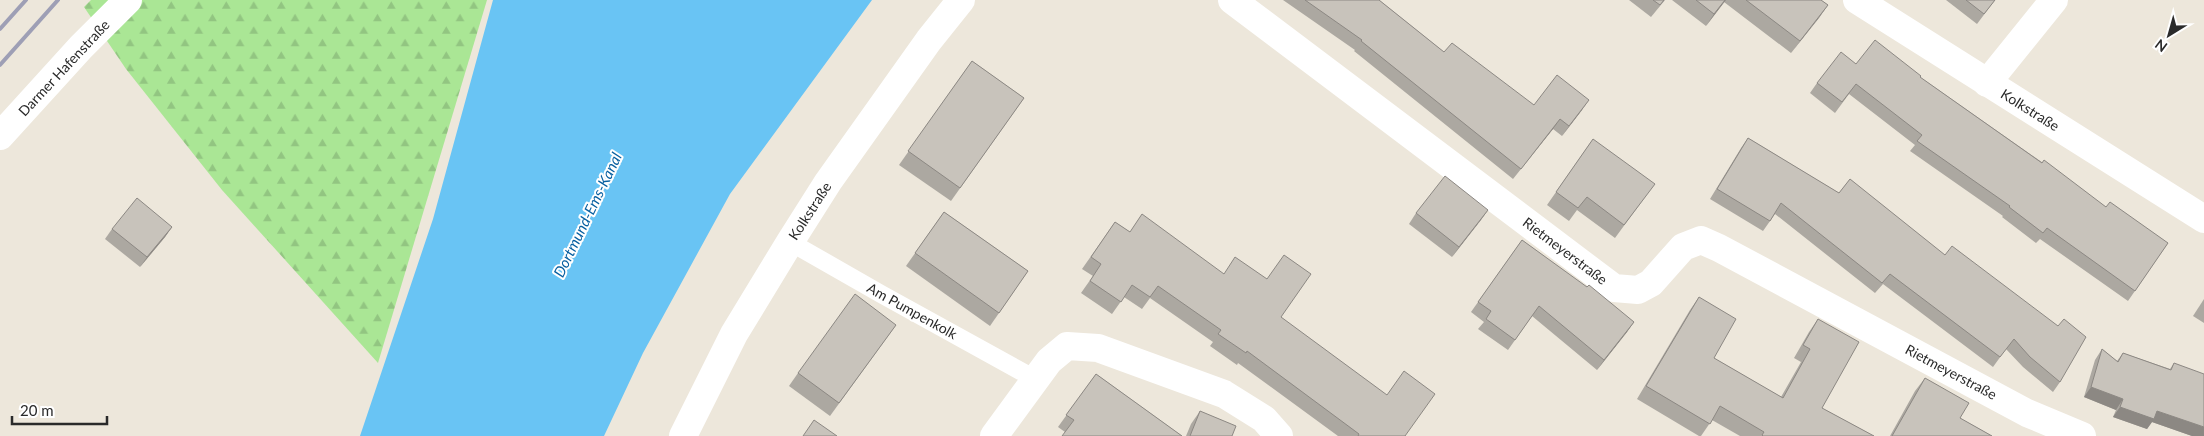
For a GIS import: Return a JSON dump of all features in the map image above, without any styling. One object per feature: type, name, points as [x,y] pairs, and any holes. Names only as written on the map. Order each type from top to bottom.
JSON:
[{"type":"street","name":"Darmer Hafenstraße","points":[[0,136],[81,47],[128,0]]},
{"type":"street","name":"Kolkstraße","points":[[683,436],[734,334],[828,182],[929,40],[960,0]]},
{"type":"street","name":"Rietmeyerstraße","points":[[1232,0],[1614,288],[1638,290],[1651,283],[1682,247],[1700,240],[2027,413],[2082,436]]},
{"type":"street","name":"Kolkstraße","points":[[1857,0],[2204,219]]},
{"type":"street","points":[[1987,83],[2054,0]]},
{"type":"street","points":[[994,436],[1049,361],[1068,346],[1098,348],[1224,394],[1264,419],[1280,436]]},
{"type":"lane","name":"Am Pumpenkolk","points":[[790,242],[1035,379]]},
{"type":"green space","points":[[91,0],[487,0],[378,363],[222,190],[126,69],[84,7]]},
{"type":"water","name":"Dortmund-Ems-Kanal","points":[[493,0],[872,0],[730,194],[643,353],[604,436],[360,436],[433,219]]},
{"type":"building","points":[[1305,0],[1379,0],[1444,52],[1452,43],[1534,105],[1557,75],[1589,100],[1569,126],[1560,119],[1521,169],[1362,40]]},
{"type":"building","points":[[1653,0],[1664,0],[1660,5]]},
{"type":"building","points":[[1696,0],[1725,0],[1714,14]]},
{"type":"building","points":[[1746,0],[1821,0],[1828,5],[1800,41]]},
{"type":"building","points":[[1966,0],[1995,0],[1984,14]]},
{"type":"building","points":[[1875,40],[1920,77],[2042,163],[2044,160],[2106,207],[2110,202],[2168,243],[2135,291],[2047,228],[2043,233],[2010,206],[1917,141],[1922,135],[1856,84],[1842,102],[1817,83],[1841,52],[1856,64]]},
{"type":"building","points":[[972,61],[1024,98],[960,188],[908,151]]},
{"type":"building","points":[[1748,138],[1839,193],[1850,179],[1945,255],[1952,246],[2058,326],[2064,319],[2086,337],[2060,382],[2030,357],[2014,339],[2000,357],[1890,274],[1882,283],[1781,203],[1770,221],[1717,189]]},
{"type":"building","points":[[1593,139],[1655,184],[1624,225],[1587,197],[1578,208],[1556,192]]},
{"type":"building","points":[[1445,176],[1488,210],[1459,247],[1416,213]]},
{"type":"building","points":[[137,198],[172,227],[147,257],[112,229]]},
{"type":"building","points":[[944,212],[1028,271],[999,313],[915,253]]},
{"type":"building","points":[[1142,214],[1224,274],[1235,257],[1267,279],[1284,255],[1311,274],[1281,317],[1387,395],[1404,371],[1435,394],[1405,436],[1358,436],[1359,434],[1247,351],[1246,353],[1218,334],[1221,330],[1158,286],[1150,297],[1132,285],[1121,302],[1090,281],[1101,264],[1091,257],[1115,222],[1130,232]]},
{"type":"building","points":[[1522,240],[1587,287],[1589,285],[1634,322],[1604,360],[1539,306],[1515,340],[1486,319],[1491,311],[1478,302]]},
{"type":"building","points":[[855,294],[896,325],[839,403],[798,373]]},
{"type":"building","points":[[1699,297],[1736,319],[1714,358],[1783,398],[1810,349],[1803,345],[1818,319],[1859,342],[1822,408],[1874,436],[1763,436],[1764,432],[1720,406],[1710,424],[1646,386]]},
{"type":"building","points":[[2102,349],[2118,362],[2123,353],[2171,370],[2174,363],[2204,374],[2204,427],[2157,411],[2154,419],[2120,407],[2123,399],[2091,387]]},
{"type":"building","points":[[1096,374],[1182,436],[1062,436],[1074,420],[1066,415]]},
{"type":"building","points":[[1925,378],[1969,403],[1960,418],[1992,436],[1892,436]]},
{"type":"building","points":[[1200,411],[1236,426],[1232,436],[1190,436]]},
{"type":"building","points":[[814,420],[837,436],[803,436]]},
{"type":"railway","points":[[0,29],[26,0]]},
{"type":"railway","points":[[0,65],[58,0]]}]
